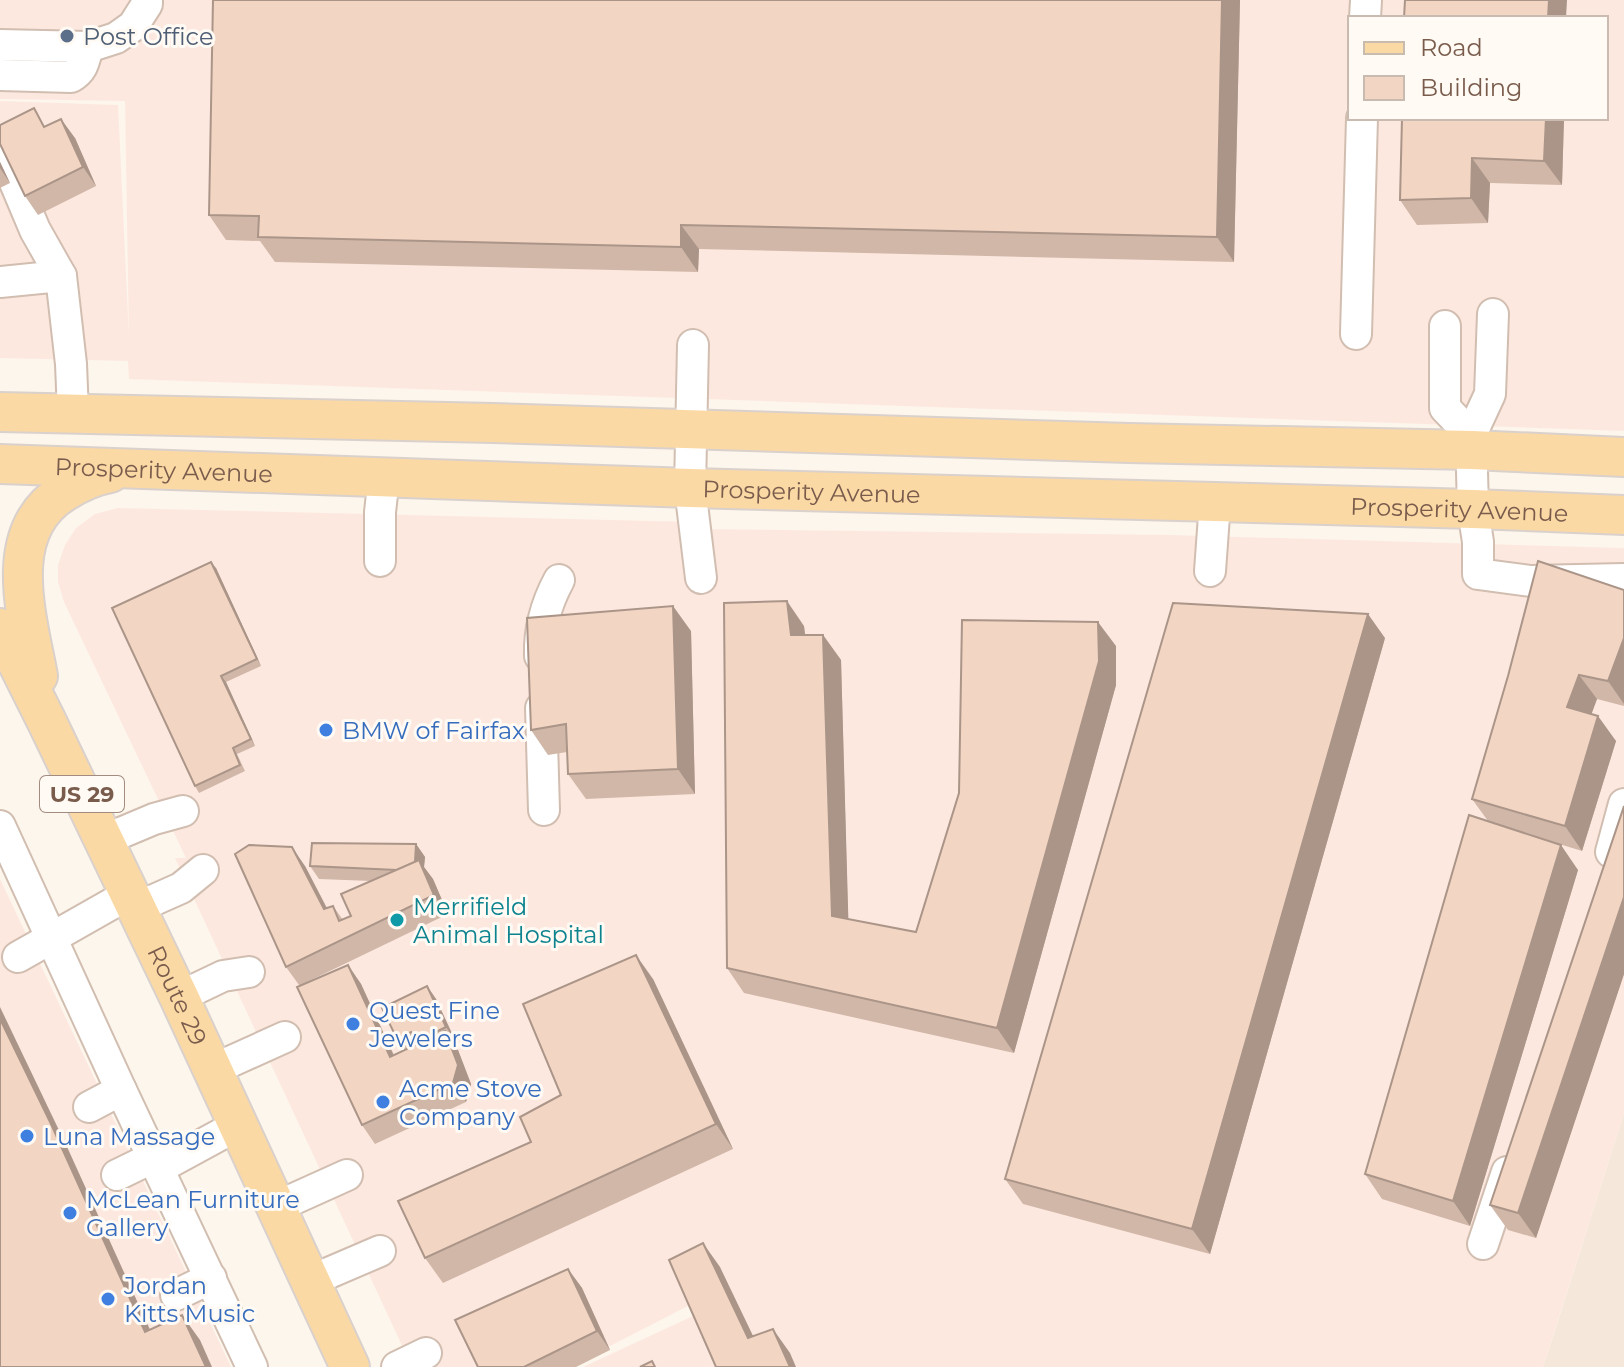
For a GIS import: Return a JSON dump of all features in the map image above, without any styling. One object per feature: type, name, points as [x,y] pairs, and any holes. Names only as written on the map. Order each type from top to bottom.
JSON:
[{"type":"main road","points":[[0,412],[1145,444],[1472,443],[1624,457]]},
{"type":"main road","name":"Prosperity Avenue","points":[[0,464],[1624,515]]},
{"type":"main road","points":[[47,722],[24,591],[22,564],[30,528],[56,496],[85,480],[111,473],[150,469]]},
{"type":"main road","name":"Route 29","points":[[2,635],[179,997],[350,1367]]},
{"type":"lane","points":[[0,45],[88,47],[116,38],[133,26],[147,0]]},
{"type":"lane","points":[[0,75],[71,77],[83,67],[88,47]]},
{"type":"lane","points":[[1356,334],[1362,120]]},
{"type":"lane","points":[[0,147],[35,230],[61,276],[73,413]]},
{"type":"lane","points":[[0,282],[61,276]]},
{"type":"lane","points":[[1493,314],[1490,394],[1472,443],[1478,574],[1531,581],[1624,579]]},
{"type":"lane","points":[[1445,326],[1445,408],[1472,443]]},
{"type":"lane","points":[[693,345],[690,488],[701,578]]},
{"type":"lane","points":[[380,561],[384,477]]},
{"type":"lane","points":[[1210,571],[1215,502]]},
{"type":"lane","points":[[544,810],[539,635],[549,599],[559,580]]},
{"type":"lane","points":[[1602,885],[1624,804]]},
{"type":"lane","points":[[104,840],[154,819],[183,811]]},
{"type":"lane","points":[[0,826],[252,1367]]},
{"type":"lane","points":[[18,957],[133,901],[181,888],[203,870]]},
{"type":"lane","points":[[179,997],[223,976],[249,972]]},
{"type":"lane","points":[[212,1070],[285,1037]]},
{"type":"lane","points":[[89,1107],[121,1090]]},
{"type":"lane","points":[[117,1175],[156,1162],[238,1125]]},
{"type":"lane","points":[[1483,1244],[1518,1139]]},
{"type":"lane","points":[[276,1207],[347,1175]]},
{"type":"lane","points":[[310,1281],[380,1251]]},
{"type":"lane","points":[[176,1295],[211,1278]]},
{"type":"lane","points":[[397,1367],[426,1353]]},
{"type":"shaded area","points":[[0,0],[1624,0],[1624,431],[129,379],[128,361],[0,358],[0,101],[118,105],[129,338],[125,101],[0,99]]},
{"type":"shaded area","points":[[118,508],[694,522],[695,529],[1171,535],[1624,548],[1624,1113],[1543,1367],[720,1367],[690,1305],[569,1367],[412,1367],[175,858],[186,858],[64,602],[58,582],[58,565],[65,545],[76,528],[95,514]]},
{"type":"shaded area","points":[[0,879],[231,1367],[0,1367]]},
{"type":"shaded area","points":[[1624,1113],[1624,1367],[1543,1367],[1557,1324]]},
{"type":"shaded area","points":[[693,1316],[717,1367],[583,1367]]},
{"type":"building","points":[[213,0],[1222,0],[1217,237],[681,225],[681,247],[258,237],[259,216],[209,215]]},
{"type":"building","points":[[1405,0],[1549,0],[1548,16],[1404,16]]},
{"type":"building","points":[[34,108],[44,127],[61,119],[83,167],[25,196],[0,144],[0,125]]},
{"type":"building","points":[[1402,120],[1546,120],[1544,161],[1472,158],[1471,198],[1400,200]]},
{"type":"building","points":[[1538,561],[1624,590],[1624,638],[1608,681],[1579,675],[1567,707],[1598,716],[1565,826],[1472,799]]},
{"type":"building","points":[[211,562],[257,659],[221,676],[251,739],[233,748],[240,765],[195,786],[112,608]]},
{"type":"building","points":[[787,601],[791,635],[823,635],[832,916],[916,932],[959,793],[962,620],[1098,622],[1099,661],[997,1028],[727,968],[724,603]]},
{"type":"building","points":[[1173,603],[1368,614],[1192,1229],[1005,1179]]},
{"type":"building","points":[[673,606],[678,769],[568,774],[566,724],[531,730],[527,618]]},
{"type":"building","points":[[1624,806],[1624,897],[1518,1213],[1490,1205]]},
{"type":"building","points":[[1469,815],[1561,845],[1453,1201],[1365,1174]]},
{"type":"building","points":[[312,843],[416,844],[415,862],[397,870],[310,866]]},
{"type":"building","name":"Merrifield Animal Hospital","points":[[249,845],[292,847],[324,909],[333,906],[339,921],[351,916],[341,894],[419,860],[434,895],[286,967],[235,854]]},
{"type":"building","points":[[636,955],[716,1124],[425,1258],[398,1201],[531,1142],[520,1117],[561,1095],[523,1004]]},
{"type":"building","points":[[348,965],[390,1057],[445,1031],[458,1065],[453,1083],[362,1125],[297,987]]},
{"type":"building","points":[[427,986],[446,1027],[416,1042],[411,1032],[397,1039],[382,1008]]},
{"type":"building","points":[[0,1019],[145,1332],[182,1315],[206,1367],[0,1367]]},
{"type":"building","points":[[703,1243],[748,1338],[773,1329],[790,1367],[716,1367],[669,1260]]},
{"type":"building","points":[[568,1269],[597,1331],[524,1367],[478,1367],[455,1320]]},
{"type":"building","points":[[652,1361],[655,1367],[640,1367]]},
{"type":"place","name":"Post Office","points":[[67,36]]},
{"type":"place","name":"BMW of Fairfax","points":[[326,730]]},
{"type":"place","name":"Merrifield Animal Hospital","points":[[397,920]]},
{"type":"place","name":"Quest Fine Jewelers","points":[[353,1024]]},
{"type":"place","name":"Acme Stove Company","points":[[383,1102]]},
{"type":"place","name":"Luna Massage","points":[[27,1136]]},
{"type":"place","name":"McLean Furniture Gallery","points":[[70,1213]]},
{"type":"place","name":"Jordan Kitts Music","points":[[108,1299]]}]
